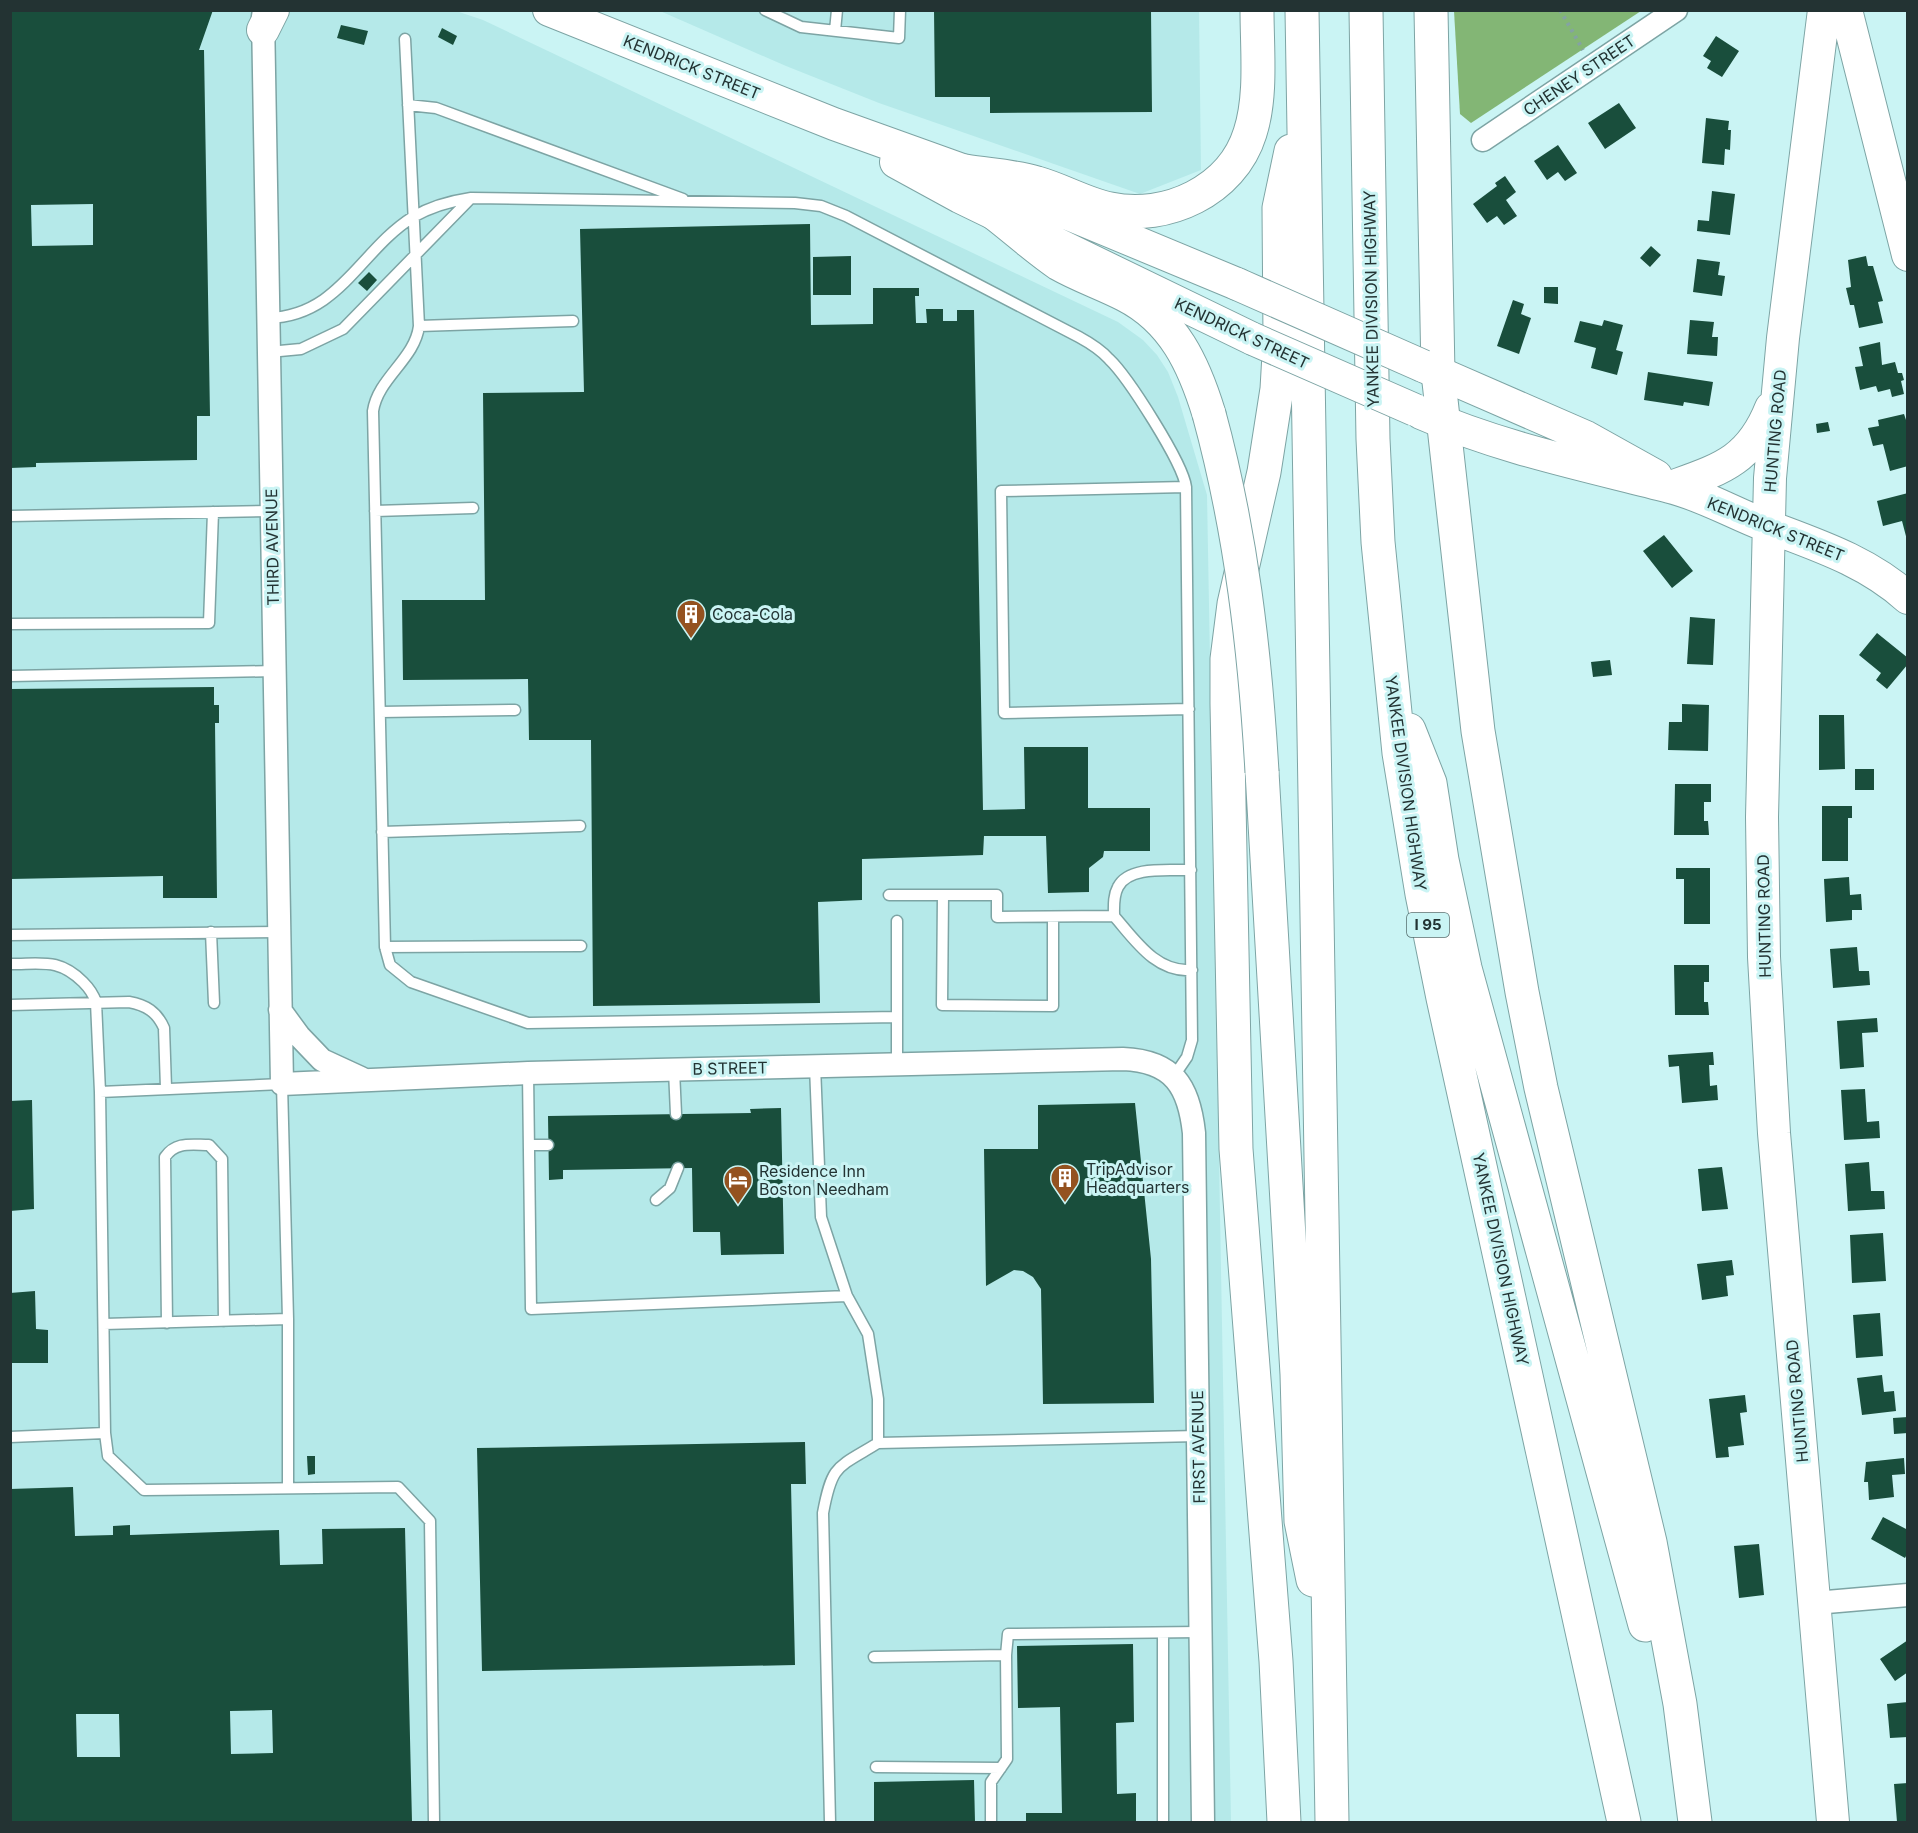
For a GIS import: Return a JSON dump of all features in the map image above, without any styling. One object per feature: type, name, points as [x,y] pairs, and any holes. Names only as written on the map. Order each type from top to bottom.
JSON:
[{"type":"highway","points":[[965,171],[1037,182],[1096,206],[1123,212],[1164,210],[1192,198],[1228,171],[1250,133],[1255,100],[1257,10]]},
{"type":"highway","points":[[1302,10],[1332,1822]]},
{"type":"highway","name":"YANKEE DIVISION HIGHWAY","points":[[1366,10],[1373,439],[1378,542],[1390,684],[1412,836],[1438,975],[1624,1822]]},
{"type":"highway","points":[[1431,10],[1429,416],[1478,731],[1522,992],[1560,1171],[1611,1370],[1648,1533],[1680,1704],[1695,1822]]},
{"type":"highway","points":[[1284,1822],[1276,1661],[1238,1185],[1227,659],[1237,586],[1264,472],[1274,411],[1280,337],[1280,208],[1303,88]]},
{"type":"highway","points":[[994,213],[1059,264],[1136,301],[1155,315],[1174,335],[1186,353],[1209,414],[1230,499],[1244,578],[1254,663],[1262,772],[1297,1374],[1300,1521],[1329,1653]]},
{"type":"highway","points":[[1390,684],[1430,783],[1444,871],[1465,968],[1639,1602],[1689,1822]]},
{"type":"main road","name":"KENDRICK STREET","points":[[549,10],[834,124],[965,171],[1237,284],[1602,445],[1671,487],[1841,554],[1882,578],[1908,598]]},
{"type":"main road","name":"HUNTING ROAD","points":[[1824,10],[1778,388],[1768,526],[1762,785],[1764,957],[1774,1133],[1833,1822]]},
{"type":"main road","points":[[1846,10],[1901,203],[1908,255]]},
{"type":"main road","name":"KENDRICK STREET","points":[[834,124],[895,162],[994,213],[1253,339],[1429,416],[1505,445],[1629,479],[1671,487]]},
{"type":"main road","points":[[1671,487],[1726,466],[1741,456],[1760,431],[1778,388]]},
{"type":"street","name":"CHENEY STREET","points":[[1483,140],[1676,10]]},
{"type":"street","name":"THIRD AVENUE","points":[[266,17],[268,318],[282,1084]]},
{"type":"street","points":[[280,1010],[299,1036],[322,1060],[362,1079]]},
{"type":"street","name":"B STREET","points":[[282,1084],[528,1073],[1135,1059],[1156,1065],[1174,1077]]},
{"type":"street","name":"FIRST AVENUE","points":[[1174,1077],[1188,1098],[1194,1133],[1203,1822]]},
{"type":"street","points":[[1815,1603],[1908,1595]]},
{"type":"lane","points":[[765,10],[801,27],[899,38],[900,10]]},
{"type":"lane","points":[[836,31],[837,10]]},
{"type":"lane","points":[[405,39],[419,326],[412,348],[374,404],[385,947],[390,965],[411,982],[528,1023],[897,1017]]},
{"type":"lane","points":[[408,105],[436,108],[692,202]]},
{"type":"lane","points":[[268,318],[292,316],[323,301],[389,237],[414,217],[442,205],[471,198],[795,203],[833,211],[1085,340],[1110,359],[1179,463],[1186,487],[1192,1040],[1187,1057],[1174,1077]]},
{"type":"lane","points":[[269,352],[300,349],[343,329],[471,198]]},
{"type":"lane","points":[[419,326],[573,321]]},
{"type":"lane","points":[[1186,487],[1000,491],[1004,713],[1189,709]]},
{"type":"lane","points":[[375,511],[473,508]]},
{"type":"lane","points":[[10,516],[272,511]]},
{"type":"lane","points":[[10,624],[209,623],[213,512]]},
{"type":"lane","points":[[10,676],[274,671]]},
{"type":"lane","points":[[380,712],[515,710]]},
{"type":"lane","points":[[382,832],[580,826]]},
{"type":"lane","points":[[1191,870],[1141,873],[1126,878],[1115,895],[1114,916],[1145,951],[1160,963],[1176,970],[1192,970]]},
{"type":"lane","points":[[889,895],[997,895],[997,916],[1114,916]]},
{"type":"lane","points":[[943,895],[942,1005],[1053,1006],[1053,917]]},
{"type":"lane","points":[[897,921],[897,1064]]},
{"type":"lane","points":[[211,932],[213,1003]]},
{"type":"lane","points":[[10,934],[279,932]]},
{"type":"lane","points":[[385,947],[580,946]]},
{"type":"lane","points":[[10,964],[54,963],[64,966],[89,988],[96,1002],[100,1092],[105,1433],[108,1456],[144,1490],[398,1487],[430,1521],[434,1822]]},
{"type":"lane","points":[[10,1005],[96,1002],[139,1004],[155,1013],[160,1020],[165,1036],[166,1088]]},
{"type":"lane","points":[[815,1066],[821,1217],[847,1296],[868,1334],[878,1399],[878,1443]]},
{"type":"lane","points":[[674,1070],[676,1114]]},
{"type":"lane","points":[[528,1073],[531,1309],[847,1296]]},
{"type":"lane","points":[[100,1092],[282,1084],[288,1319],[288,1488]]},
{"type":"lane","points":[[167,1323],[165,1157],[171,1149],[178,1145],[209,1146],[222,1159],[224,1321]]},
{"type":"lane","points":[[529,1145],[548,1145]]},
{"type":"lane","points":[[656,1200],[670,1188],[678,1168]]},
{"type":"lane","points":[[104,1324],[288,1319]]},
{"type":"lane","points":[[10,1437],[105,1433]]},
{"type":"lane","points":[[830,1822],[823,1513],[829,1482],[841,1465],[878,1443],[1198,1436]]},
{"type":"lane","points":[[991,1822],[991,1782],[1007,1759],[1006,1655],[1008,1634],[1200,1632]]},
{"type":"lane","points":[[1163,1633],[1163,1822]]},
{"type":"lane","points":[[874,1657],[1006,1655]]},
{"type":"lane","points":[[876,1767],[1001,1768]]},
{"type":"path","points":[[1560,10],[1592,66]]},
{"type":"shaded area","points":[[11,11],[456,11],[483,20],[1118,322],[1143,340],[1157,355],[1168,372],[1178,397],[1207,495],[1231,1822],[11,1822]]},
{"type":"shaded area","points":[[660,11],[1199,11],[1201,170],[1140,194],[879,103],[786,66]]},
{"type":"green space","points":[[1454,10],[1641,11],[1471,123],[1460,114]]},
{"type":"building","points":[[10,10],[213,10],[199,50],[204,50],[210,416],[197,416],[197,460],[36,463],[36,467],[10,468]],"holes":[[[93,204],[93,245],[32,246],[31,205]]]},
{"type":"building","points":[[934,10],[1151,10],[1152,112],[990,113],[990,97],[935,97]]},
{"type":"building","points":[[341,25],[368,31],[364,45],[337,38]]},
{"type":"building","points":[[442,28],[457,36],[453,45],[438,37]]},
{"type":"building","points":[[1716,36],[1739,51],[1722,77],[1707,68],[1711,61],[1703,56]]},
{"type":"building","points":[[1619,103],[1636,128],[1605,149],[1588,123]]},
{"type":"building","points":[[1706,118],[1729,121],[1730,150],[1725,149],[1724,165],[1702,163]]},
{"type":"building","points":[[1558,145],[1577,173],[1565,181],[1558,172],[1547,180],[1534,161]]},
{"type":"building","points":[[1505,176],[1516,192],[1506,200],[1517,216],[1504,225],[1497,216],[1487,223],[1473,204],[1497,186],[1495,183]]},
{"type":"building","points":[[1712,191],[1735,194],[1730,235],[1697,231],[1698,220],[1709,221]]},
{"type":"building","name":"Coca-Cola","points":[[810,224],[811,325],[873,324],[873,288],[919,288],[919,296],[915,296],[916,323],[927,323],[926,309],[943,309],[943,321],[957,321],[957,310],[974,310],[983,810],[1025,809],[1024,747],[1088,747],[1088,808],[1150,808],[1150,851],[1104,851],[1103,857],[1089,868],[1089,892],[1048,893],[1046,836],[984,836],[983,855],[862,859],[862,900],[818,902],[820,1003],[593,1006],[591,740],[529,740],[528,679],[403,680],[402,600],[485,600],[483,393],[584,392],[580,229]]},
{"type":"building","points":[[1651,246],[1661,255],[1650,267],[1640,258]]},
{"type":"building","points":[[851,256],[851,295],[813,295],[813,257]]},
{"type":"building","points":[[1866,256],[1868,266],[1873,266],[1883,301],[1878,302],[1883,323],[1859,328],[1854,305],[1850,305],[1846,288],[1851,287],[1848,260]]},
{"type":"building","points":[[1697,259],[1720,262],[1718,275],[1725,276],[1722,296],[1693,292]]},
{"type":"building","points":[[369,272],[377,280],[367,291],[358,283]]},
{"type":"building","points":[[1544,287],[1558,287],[1558,304],[1544,303]]},
{"type":"building","points":[[1513,300],[1524,304],[1521,314],[1531,318],[1519,354],[1497,346]]},
{"type":"building","points":[[1604,320],[1623,325],[1616,350],[1623,352],[1617,375],[1591,368],[1596,348],[1574,342],[1580,321],[1602,326]]},
{"type":"building","points":[[1690,320],[1714,322],[1712,337],[1718,337],[1717,356],[1687,354]]},
{"type":"building","points":[[1880,342],[1882,365],[1895,362],[1898,373],[1902,373],[1904,380],[1901,381],[1904,394],[1892,397],[1890,389],[1878,392],[1876,386],[1860,390],[1855,367],[1863,366],[1859,347]]},
{"type":"building","points":[[1648,372],[1713,382],[1709,406],[1684,402],[1683,406],[1644,400]]},
{"type":"building","points":[[1904,414],[1908,426],[1908,466],[1890,471],[1883,444],[1873,446],[1868,428],[1879,426],[1878,420]]},
{"type":"building","points":[[1828,422],[1830,431],[1817,433],[1816,424]]},
{"type":"building","points":[[1908,493],[1907,540],[1902,521],[1883,526],[1877,501]]},
{"type":"building","points":[[1664,535],[1693,571],[1672,588],[1643,551]]},
{"type":"building","points":[[1690,617],[1715,619],[1713,665],[1687,664]]},
{"type":"building","points":[[1877,633],[1908,658],[1908,664],[1887,689],[1876,680],[1881,673],[1859,655]]},
{"type":"building","points":[[1610,660],[1612,675],[1593,677],[1591,662]]},
{"type":"building","points":[[214,687],[214,705],[219,705],[219,723],[215,723],[217,898],[163,898],[163,876],[10,879],[10,689]]},
{"type":"building","points":[[1682,704],[1709,705],[1708,751],[1668,750],[1669,722],[1682,722]]},
{"type":"building","points":[[1819,715],[1844,715],[1845,769],[1819,770]]},
{"type":"building","points":[[1855,769],[1874,769],[1874,790],[1855,790]]},
{"type":"building","points":[[1675,784],[1711,784],[1711,802],[1704,802],[1704,821],[1708,821],[1709,835],[1674,835]]},
{"type":"building","points":[[1822,806],[1852,806],[1852,818],[1848,818],[1848,861],[1822,861]]},
{"type":"building","points":[[1676,868],[1710,868],[1710,924],[1684,924],[1684,879],[1676,879]]},
{"type":"building","points":[[1849,877],[1850,895],[1861,894],[1862,910],[1852,910],[1852,920],[1826,922],[1824,879]]},
{"type":"building","points":[[1857,947],[1859,971],[1869,971],[1870,985],[1833,988],[1830,949]]},
{"type":"building","points":[[1674,965],[1709,965],[1709,982],[1704,982],[1704,1002],[1708,1002],[1709,1015],[1675,1015]]},
{"type":"building","points":[[1877,1018],[1878,1032],[1862,1033],[1864,1067],[1840,1069],[1837,1021]]},
{"type":"building","points":[[1713,1052],[1714,1065],[1709,1065],[1710,1086],[1717,1085],[1718,1100],[1682,1103],[1679,1066],[1669,1067],[1668,1055]]},
{"type":"building","points":[[1865,1089],[1867,1122],[1879,1121],[1880,1138],[1844,1140],[1841,1090]]},
{"type":"building","points":[[32,1100],[34,1209],[10,1211],[10,1101]]},
{"type":"building","name":"TripAdvisor Headquarters","points":[[1135,1103],[1151,1259],[1154,1403],[1043,1404],[1041,1289],[1033,1277],[1023,1271],[1014,1270],[986,1286],[984,1149],[1038,1149],[1038,1105]]},
{"type":"building","name":"Residence Inn Boston Needham","points":[[781,1108],[784,1254],[721,1255],[720,1232],[693,1232],[692,1168],[563,1170],[563,1179],[549,1180],[548,1116],[751,1113],[750,1109]]},
{"type":"building","points":[[1869,1162],[1871,1191],[1884,1191],[1885,1209],[1848,1211],[1845,1164]]},
{"type":"building","points":[[1722,1167],[1728,1209],[1702,1211],[1698,1169]]},
{"type":"building","points":[[1883,1233],[1886,1281],[1852,1283],[1850,1235]]},
{"type":"building","points":[[1732,1260],[1734,1275],[1726,1276],[1728,1296],[1702,1300],[1697,1264]]},
{"type":"building","points":[[35,1291],[36,1329],[48,1330],[48,1363],[10,1363],[10,1293]]},
{"type":"building","points":[[1880,1313],[1883,1356],[1856,1358],[1853,1315]]},
{"type":"building","points":[[1882,1375],[1884,1392],[1894,1391],[1896,1411],[1862,1415],[1857,1378]]},
{"type":"building","points":[[1745,1395],[1747,1412],[1740,1413],[1744,1445],[1728,1447],[1729,1457],[1716,1458],[1709,1399]]},
{"type":"building","points":[[1908,1417],[1908,1433],[1894,1434],[1893,1418]]},
{"type":"building","points":[[805,1442],[806,1484],[791,1484],[795,1665],[482,1671],[477,1448]]},
{"type":"building","points":[[307,1456],[315,1456],[315,1474],[308,1475]]},
{"type":"building","points":[[1904,1458],[1905,1474],[1892,1475],[1894,1497],[1869,1500],[1868,1482],[1864,1482],[1866,1462]]},
{"type":"building","points":[[73,1487],[75,1536],[113,1535],[113,1526],[130,1525],[130,1535],[279,1530],[280,1565],[323,1564],[322,1529],[405,1528],[412,1822],[10,1822],[10,1489]],"holes":[[[272,1710],[273,1753],[231,1754],[230,1711]],[[76,1714],[119,1714],[120,1757],[77,1757]]]},
{"type":"building","points":[[1883,1517],[1908,1530],[1908,1552],[1905,1558],[1871,1539]]},
{"type":"building","points":[[1759,1544],[1764,1595],[1739,1598],[1734,1546]]},
{"type":"building","points":[[1908,1640],[1908,1672],[1895,1681],[1880,1659]]},
{"type":"building","points":[[1133,1644],[1134,1722],[1116,1723],[1117,1794],[1136,1793],[1136,1822],[1026,1822],[1026,1813],[1062,1813],[1060,1707],[1018,1708],[1017,1646]]},
{"type":"building","points":[[1908,1702],[1908,1737],[1890,1738],[1887,1704]]},
{"type":"building","points":[[974,1780],[975,1822],[874,1822],[874,1782]]},
{"type":"building","points":[[1908,1783],[1908,1822],[1897,1822],[1894,1784]]},
{"type":"place","name":"Coca-Cola","points":[[691,640]]},
{"type":"place","name":"TripAdvisor Headquarters","points":[[1065,1204]]},
{"type":"place","name":"Residence Inn Boston Needham","points":[[738,1206]]}]
